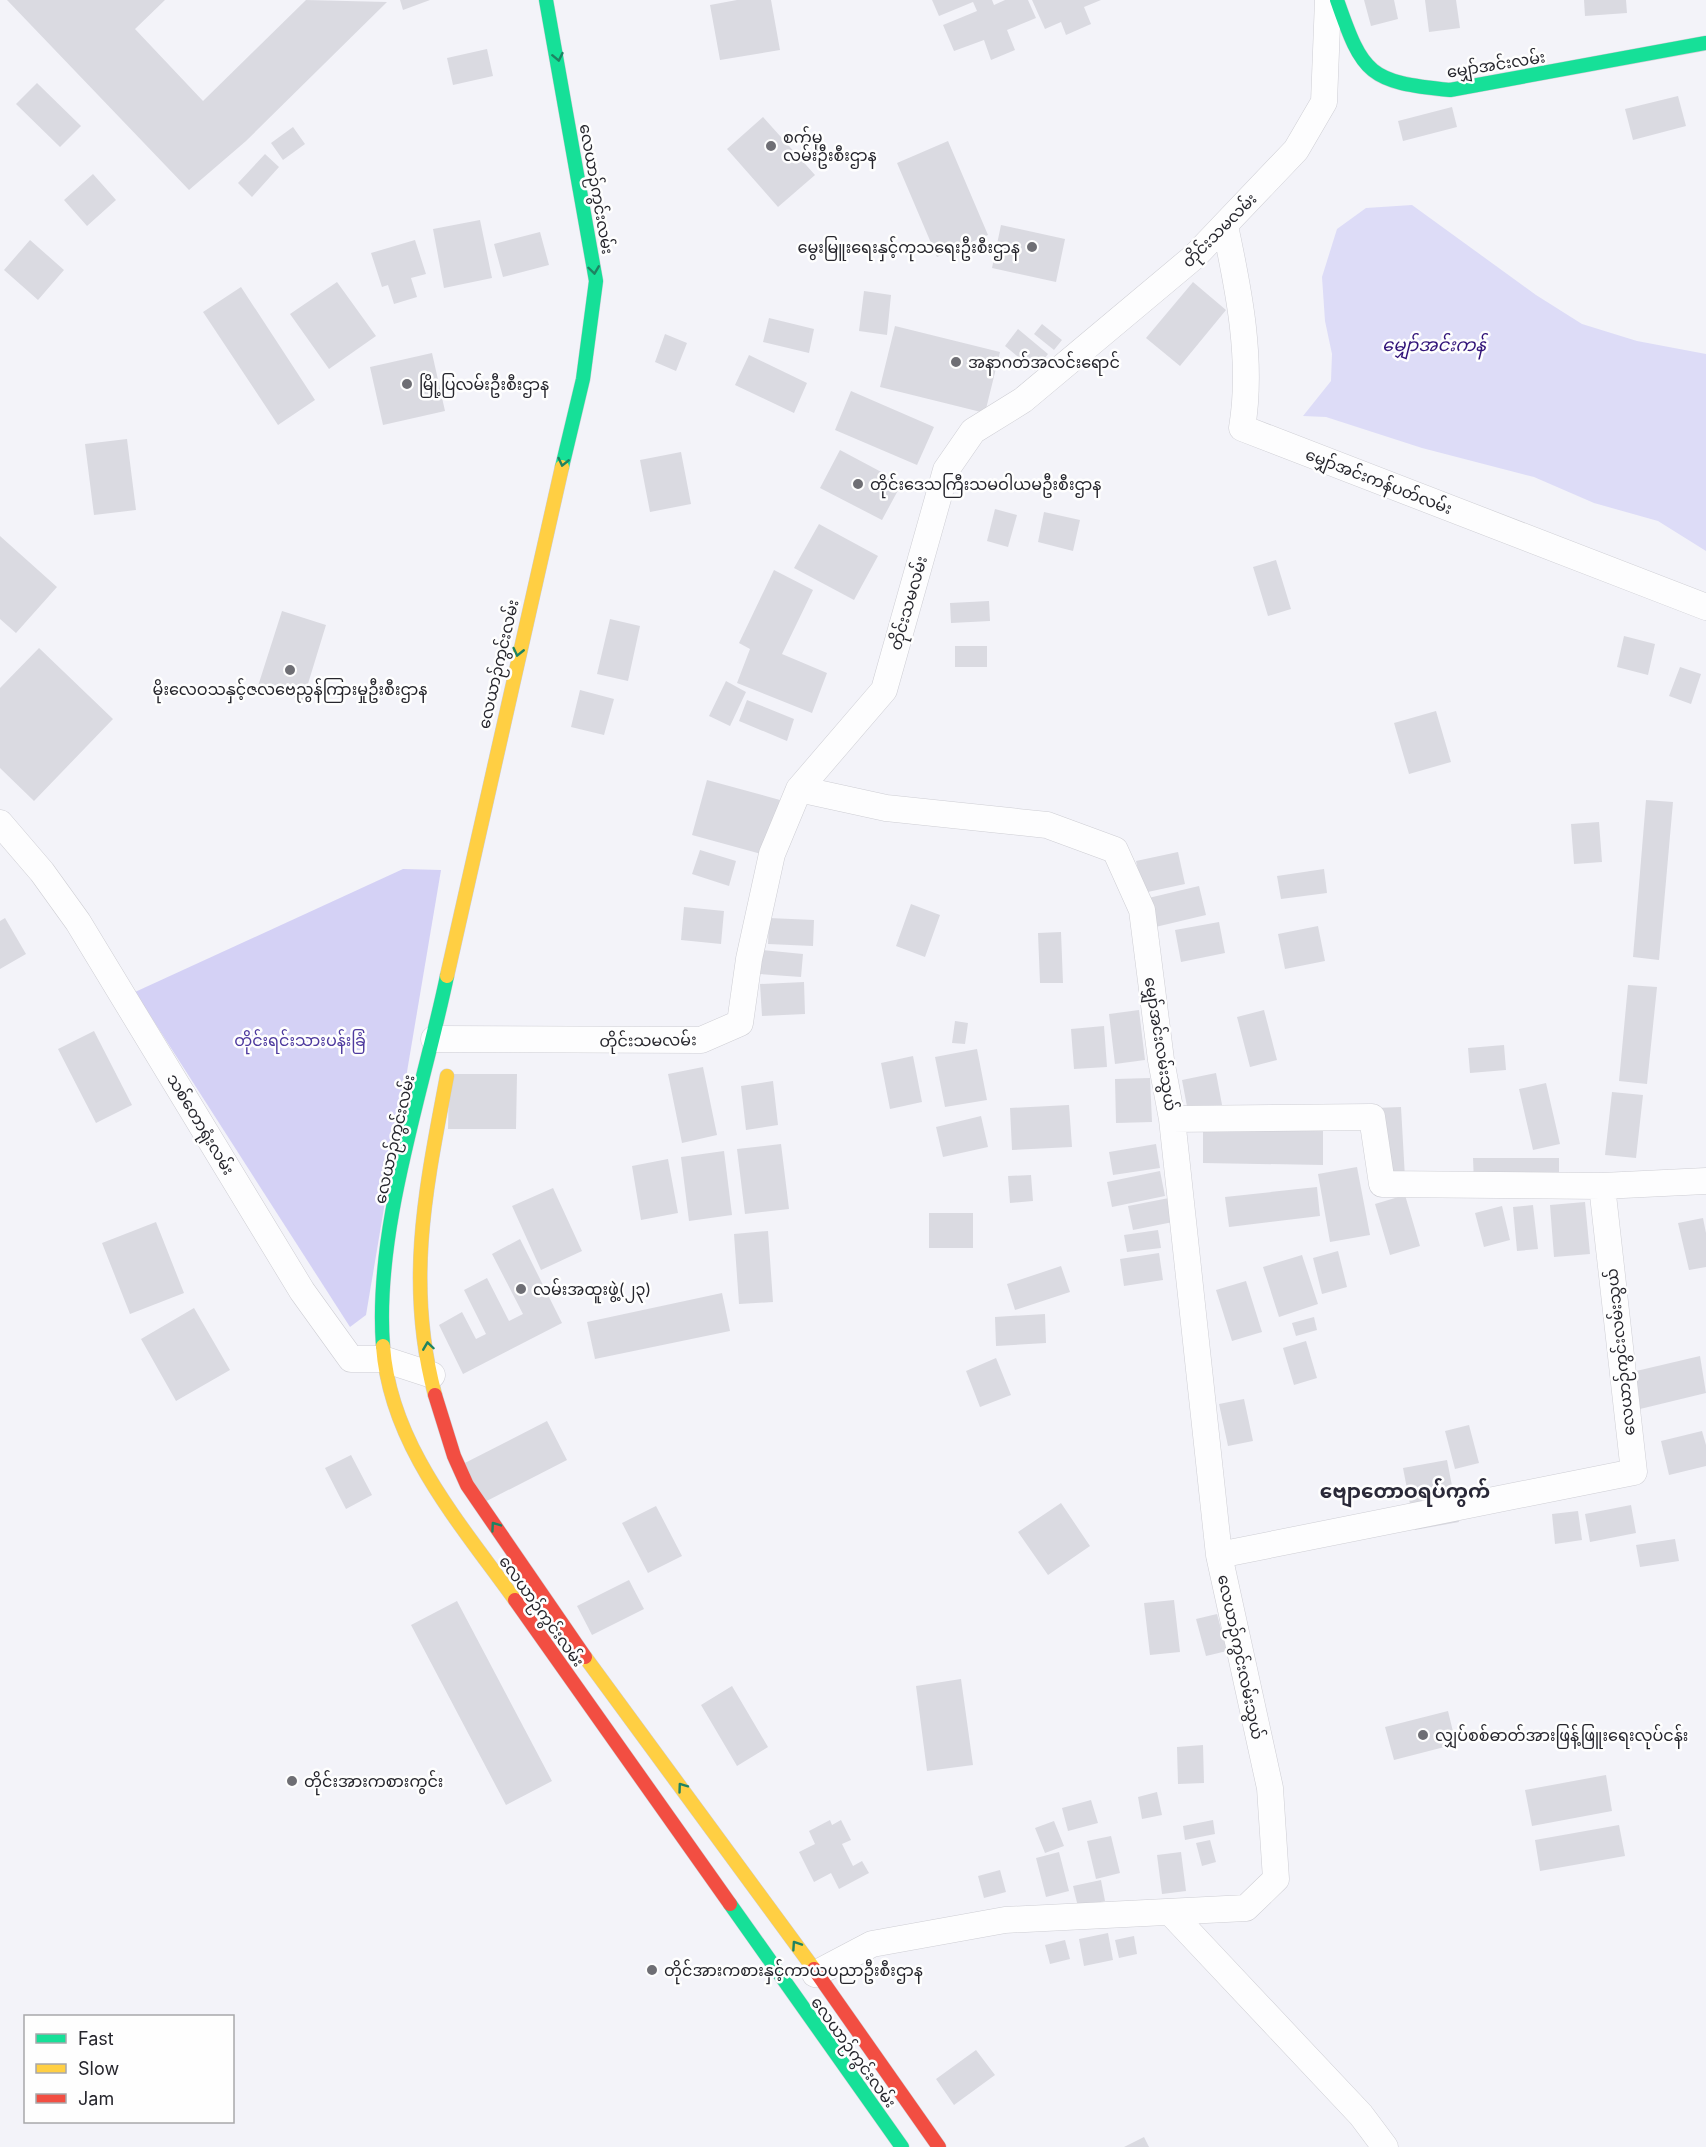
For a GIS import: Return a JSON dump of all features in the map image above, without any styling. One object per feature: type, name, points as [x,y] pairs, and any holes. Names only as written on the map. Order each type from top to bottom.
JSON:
[{"type":"street","name":"လေယာဉ်ကွင်းလမ်း","points":[[546,0],[588,225],[596,281],[583,379],[495,748],[421,1221],[420,1281],[432,1375],[456,1464],[466,1485],[593,1668],[759,1891],[815,1974],[939,2147]]},
{"type":"street","name":"တိုင်းသမလမ်း","points":[[449,1043],[701,1040],[740,1023],[748,959],[772,854],[799,789],[884,690],[945,470],[973,431],[1023,400],[1195,256],[1296,150],[1324,102],[1328,0]]},
{"type":"street","name":"မျှော်အင်းလမ်း","points":[[1337,0],[1361,60],[1378,74],[1411,86],[1450,90],[1706,44]]},
{"type":"street","name":"မျှော်အင်းကန်ပတ်လမ်း","points":[[1225,226],[1239,288],[1247,398],[1242,428],[1706,607]]},
{"type":"street","name":"မျှော်အင်းလမ်းသွယ်","points":[[799,789],[886,808],[1047,825],[1115,850],[1142,910],[1161,1060],[1172,1119],[1372,1117],[1382,1184],[1602,1185],[1706,1181]]},
{"type":"street","name":"သစ်တောရုံးလမ်း","points":[[0,823],[42,872],[78,922],[302,1291],[351,1359],[383,1359],[432,1375]]},
{"type":"street","name":"လေယာဉ်ကွင်းလမ်း","points":[[449,1043],[388,1239],[382,1335],[383,1359],[406,1431],[423,1471],[902,2147]]},
{"type":"street","points":[[1172,1119],[1219,1555]]},
{"type":"street","name":"လေယာဉ်ကွင်းလမ်းသွယ်","points":[[815,1974],[872,1944],[1005,1920],[1246,1908],[1276,1879],[1270,1788],[1219,1555],[1634,1472],[1602,1185]]},
{"type":"street","points":[[1170,1912],[1361,2115],[1385,2147]]},
{"type":"green space","name":"တိုင်းရင်းသားပန်းခြံ","points":[[403,869],[441,870],[366,1315],[350,1327],[135,992]]},
{"type":"water","name":"မျှော်အင်းကန်","points":[[1412,205],[1536,295],[1582,324],[1637,341],[1706,354],[1706,551],[1658,521],[1594,503],[1534,477],[1422,448],[1326,417],[1303,416],[1331,381],[1332,354],[1325,321],[1322,277],[1337,229],[1366,208]]},
{"type":"building","points":[[7,0],[165,0],[135,29],[203,101],[306,0],[387,2],[246,141],[189,190]]},
{"type":"building","points":[[400,0],[430,0],[403,10]]},
{"type":"building","points":[[737,0],[771,0],[780,50],[720,60],[710,5]]},
{"type":"building","points":[[932,0],[992,0],[994,5],[1005,0],[1028,0],[1036,18],[1007,30],[1015,50],[991,60],[984,40],[954,51],[943,25],[977,11],[973,2],[939,16]]},
{"type":"building","points":[[1032,0],[1101,0],[1084,7],[1091,24],[1066,35],[1061,22],[1045,29]]},
{"type":"building","points":[[1364,0],[1394,0],[1398,19],[1371,26]]},
{"type":"building","points":[[1425,0],[1456,0],[1460,28],[1429,32]]},
{"type":"building","points":[[1584,0],[1626,0],[1627,13],[1585,16]]},
{"type":"building","points":[[487,49],[493,76],[453,85],[447,58]]},
{"type":"building","points":[[37,83],[81,126],[60,147],[16,104]]},
{"type":"building","points":[[1678,96],[1686,126],[1633,140],[1625,109]]},
{"type":"building","points":[[1452,107],[1457,127],[1403,141],[1398,121]]},
{"type":"building","points":[[763,117],[815,175],[778,207],[727,149]]},
{"type":"building","points":[[293,127],[305,144],[283,160],[271,143]]},
{"type":"building","points":[[948,141],[988,235],[937,257],[897,163]]},
{"type":"building","points":[[265,154],[279,167],[252,197],[238,183]]},
{"type":"building","points":[[93,174],[116,200],[87,226],[64,200]]},
{"type":"building","points":[[480,220],[492,278],[444,288],[433,229]]},
{"type":"building","points":[[1001,225],[1065,239],[1056,282],[992,268]]},
{"type":"building","points":[[540,232],[549,265],[503,277],[494,244]]},
{"type":"building","points":[[30,240],[64,270],[38,300],[4,270]]},
{"type":"building","points":[[415,240],[426,274],[411,278],[417,297],[394,304],[388,285],[382,287],[371,253]]},
{"type":"building","points":[[337,282],[376,336],[329,369],[290,314]]},
{"type":"building","points":[[1193,282],[1226,310],[1180,366],[1146,338]]},
{"type":"building","points":[[241,287],[315,400],[278,425],[203,312]]},
{"type":"building","points":[[864,291],[891,295],[887,335],[859,331]]},
{"type":"building","points":[[769,318],[814,329],[809,353],[763,342]]},
{"type":"building","points":[[1042,324],[1062,340],[1054,350],[1034,334]]},
{"type":"building","points":[[895,326],[1000,352],[985,413],[880,387]]},
{"type":"building","points":[[1018,329],[1048,354],[1035,371],[1005,346]]},
{"type":"building","points":[[665,334],[687,343],[676,371],[655,362]]},
{"type":"building","points":[[432,353],[445,411],[383,425],[370,367]]},
{"type":"building","points":[[749,355],[807,383],[794,413],[735,385]]},
{"type":"building","points":[[851,391],[934,427],[917,465],[835,430]]},
{"type":"building","points":[[127,439],[136,510],[94,515],[85,444]]},
{"type":"building","points":[[840,450],[902,483],[882,520],[820,488]]},
{"type":"building","points":[[681,452],[691,504],[650,512],[640,460]]},
{"type":"building","points":[[995,509],[1017,515],[1008,547],[987,541]]},
{"type":"building","points":[[1044,512],[1080,520],[1073,551],[1038,542]]},
{"type":"building","points":[[819,524],[878,556],[854,600],[794,568]]},
{"type":"building","points":[[0,536],[57,587],[16,633],[0,619]]},
{"type":"building","points":[[1276,560],[1291,609],[1268,616],[1253,567]]},
{"type":"building","points":[[774,570],[813,590],[782,654],[827,673],[812,713],[737,683],[750,649],[739,643]]},
{"type":"building","points":[[989,601],[990,621],[951,623],[950,603]]},
{"type":"building","points":[[282,611],[326,625],[303,700],[258,686]]},
{"type":"building","points":[[610,619],[640,626],[628,681],[597,674]]},
{"type":"building","points":[[1624,636],[1655,644],[1648,675],[1617,667]]},
{"type":"building","points":[[955,646],[987,646],[987,667],[955,667]]},
{"type":"building","points":[[39,648],[113,719],[34,801],[0,768],[0,688]]},
{"type":"building","points":[[1680,667],[1701,674],[1691,704],[1669,696]]},
{"type":"building","points":[[726,681],[746,692],[730,726],[709,716]]},
{"type":"building","points":[[580,690],[614,699],[604,735],[571,727]]},
{"type":"building","points":[[747,700],[794,719],[787,741],[739,721]]},
{"type":"building","points":[[1436,711],[1451,762],[1409,774],[1394,723]]},
{"type":"building","points":[[707,780],[780,800],[765,855],[692,835]]},
{"type":"building","points":[[1646,800],[1673,802],[1659,960],[1633,957]]},
{"type":"building","points":[[1599,822],[1602,862],[1574,864],[1571,824]]},
{"type":"building","points":[[700,850],[736,861],[729,886],[692,874]]},
{"type":"building","points":[[1178,852],[1185,884],[1143,893],[1136,861]]},
{"type":"building","points":[[1324,869],[1327,893],[1281,899],[1277,876]]},
{"type":"building","points":[[1199,886],[1206,915],[1147,929],[1140,900]]},
{"type":"building","points":[[911,904],[940,915],[925,957],[896,946]]},
{"type":"building","points":[[684,907],[724,911],[721,944],[681,940]]},
{"type":"building","points":[[5,918],[26,954],[0,969],[0,921]]},
{"type":"building","points":[[769,918],[814,920],[813,946],[768,944]]},
{"type":"building","points":[[1219,922],[1225,953],[1181,962],[1175,930]]},
{"type":"building","points":[[1318,926],[1325,961],[1285,969],[1278,934]]},
{"type":"building","points":[[1061,932],[1063,983],[1040,983],[1038,933]]},
{"type":"building","points":[[761,950],[803,954],[801,977],[760,974]]},
{"type":"building","points":[[804,982],[805,1014],[762,1016],[760,984]]},
{"type":"building","points":[[1628,985],[1657,987],[1647,1084],[1619,1081]]},
{"type":"building","points":[[1139,1010],[1145,1060],[1115,1064],[1109,1014]]},
{"type":"building","points":[[1264,1010],[1277,1060],[1250,1067],[1237,1017]]},
{"type":"building","points":[[955,1021],[968,1023],[965,1044],[952,1043]]},
{"type":"building","points":[[1104,1026],[1107,1067],[1074,1069],[1071,1029]]},
{"type":"building","points":[[94,1031],[132,1105],[96,1123],[58,1049]]},
{"type":"building","points":[[1504,1045],[1506,1070],[1470,1073],[1468,1048]]},
{"type":"building","points":[[977,1049],[987,1100],[945,1107],[935,1057]]},
{"type":"building","points":[[913,1056],[922,1102],[890,1109],[881,1063]]},
{"type":"building","points":[[703,1067],[717,1135],[682,1143],[668,1074]]},
{"type":"building","points":[[1216,1073],[1223,1110],[1189,1117],[1182,1080]]},
{"type":"building","points":[[449,1074],[517,1074],[516,1129],[448,1129]]},
{"type":"building","points":[[1150,1078],[1152,1122],[1116,1123],[1115,1079]]},
{"type":"building","points":[[773,1081],[778,1125],[746,1130],[741,1086]]},
{"type":"building","points":[[1546,1083],[1560,1144],[1533,1150],[1519,1089]]},
{"type":"building","points":[[1612,1092],[1643,1095],[1636,1158],[1605,1155]]},
{"type":"building","points":[[1069,1105],[1072,1147],[1012,1150],[1010,1108]]},
{"type":"building","points":[[1401,1107],[1405,1178],[1379,1179],[1375,1108]]},
{"type":"building","points":[[981,1116],[988,1147],[943,1157],[936,1127]]},
{"type":"building","points":[[1203,1127],[1323,1128],[1323,1165],[1203,1163]]},
{"type":"building","points":[[781,1144],[789,1209],[745,1214],[737,1149]]},
{"type":"building","points":[[1156,1144],[1160,1168],[1113,1175],[1109,1152]]},
{"type":"building","points":[[724,1151],[732,1215],[689,1221],[681,1157]]},
{"type":"building","points":[[1473,1158],[1559,1158],[1559,1183],[1474,1183]]},
{"type":"building","points":[[668,1159],[678,1213],[641,1220],[632,1166]]},
{"type":"building","points":[[1357,1167],[1370,1235],[1330,1242],[1318,1174]]},
{"type":"building","points":[[1160,1171],[1165,1196],[1112,1207],[1107,1182]]},
{"type":"building","points":[[1031,1175],[1033,1201],[1010,1203],[1008,1176]]},
{"type":"building","points":[[1317,1187],[1320,1216],[1229,1227],[1225,1197]]},
{"type":"building","points":[[553,1188],[582,1251],[541,1270],[512,1206]]},
{"type":"building","points":[[1405,1195],[1420,1246],[1390,1255],[1375,1204]]},
{"type":"building","points":[[1169,1198],[1173,1222],[1133,1230],[1128,1206]]},
{"type":"building","points":[[1585,1202],[1590,1254],[1554,1257],[1550,1205]]},
{"type":"building","points":[[1533,1205],[1538,1249],[1517,1251],[1513,1207]]},
{"type":"building","points":[[1502,1206],[1510,1240],[1484,1247],[1475,1213]]},
{"type":"building","points":[[929,1213],[973,1213],[973,1248],[929,1248]]},
{"type":"building","points":[[1703,1218],[1706,1233],[1706,1267],[1689,1270],[1678,1223]]},
{"type":"building","points":[[156,1222],[184,1293],[130,1314],[102,1243]]},
{"type":"building","points":[[1158,1230],[1161,1248],[1127,1252],[1124,1235]]},
{"type":"building","points":[[768,1231],[773,1302],[739,1304],[734,1234]]},
{"type":"building","points":[[520,1239],[562,1323],[463,1374],[439,1325],[462,1312],[476,1339],[486,1334],[464,1290],[487,1278],[509,1321],[523,1314],[492,1254]]},
{"type":"building","points":[[1338,1251],[1347,1287],[1322,1294],[1313,1258]]},
{"type":"building","points":[[1159,1253],[1163,1280],[1124,1286],[1120,1259]]},
{"type":"building","points":[[1302,1255],[1318,1304],[1279,1317],[1263,1267]]},
{"type":"building","points":[[1061,1266],[1070,1292],[1015,1310],[1007,1284]]},
{"type":"building","points":[[1246,1281],[1262,1332],[1232,1341],[1216,1290]]},
{"type":"building","points":[[722,1293],[730,1331],[595,1359],[587,1322]]},
{"type":"building","points":[[194,1308],[230,1370],[176,1401],[141,1339]]},
{"type":"building","points":[[1045,1314],[1046,1343],[996,1346],[995,1317]]},
{"type":"building","points":[[1314,1317],[1317,1330],[1296,1336],[1292,1323]]},
{"type":"building","points":[[1306,1341],[1317,1378],[1294,1385],[1283,1348]]},
{"type":"building","points":[[1700,1356],[1706,1393],[1640,1409],[1632,1372]]},
{"type":"building","points":[[996,1358],[1011,1395],[980,1407],[966,1371]]},
{"type":"building","points":[[1244,1399],[1253,1441],[1228,1446],[1219,1404]]},
{"type":"building","points":[[547,1421],[567,1460],[475,1507],[455,1468]]},
{"type":"building","points":[[1469,1425],[1479,1463],[1455,1469],[1445,1431]]},
{"type":"building","points":[[1702,1431],[1706,1445],[1706,1466],[1669,1475],[1661,1441]]},
{"type":"building","points":[[351,1455],[372,1495],[346,1509],[325,1468]]},
{"type":"building","points":[[1447,1460],[1459,1522],[1415,1530],[1403,1468]]},
{"type":"building","points":[[1061,1503],[1090,1546],[1048,1575],[1018,1532]]},
{"type":"building","points":[[1631,1505],[1636,1533],[1590,1542],[1585,1514]]},
{"type":"building","points":[[656,1506],[682,1556],[648,1573],[622,1523]]},
{"type":"building","points":[[1578,1511],[1582,1540],[1555,1544],[1552,1514]]},
{"type":"building","points":[[1675,1539],[1679,1561],[1640,1567],[1636,1545]]},
{"type":"building","points":[[629,1580],[644,1609],[592,1635],[577,1606]]},
{"type":"building","points":[[1174,1600],[1180,1652],[1150,1655],[1144,1603]]},
{"type":"building","points":[[457,1601],[552,1781],[506,1805],[411,1625]]},
{"type":"building","points":[[1217,1614],[1227,1651],[1206,1656],[1196,1619]]},
{"type":"building","points":[[961,1679],[973,1765],[927,1771],[916,1686]]},
{"type":"building","points":[[732,1686],[768,1747],[737,1766],[701,1705]]},
{"type":"building","points":[[1448,1711],[1456,1744],[1394,1760],[1385,1727]]},
{"type":"building","points":[[1203,1745],[1204,1783],[1178,1784],[1177,1747]]},
{"type":"building","points":[[1606,1775],[1612,1811],[1532,1826],[1525,1790]]},
{"type":"building","points":[[1157,1792],[1162,1815],[1142,1819],[1138,1797]]},
{"type":"building","points":[[1091,1800],[1098,1823],[1068,1831],[1062,1808]]},
{"type":"building","points":[[830,1820],[832,1825],[841,1820],[851,1840],[842,1844],[853,1866],[862,1861],[869,1873],[839,1889],[831,1873],[814,1882],[799,1852],[815,1844],[809,1831]]},
{"type":"building","points":[[1213,1820],[1215,1834],[1185,1840],[1183,1826]]},
{"type":"building","points":[[1054,1821],[1064,1846],[1045,1853],[1035,1828]]},
{"type":"building","points":[[1619,1825],[1625,1856],[1540,1871],[1535,1840]]},
{"type":"building","points":[[1111,1836],[1120,1873],[1096,1879],[1087,1841]]},
{"type":"building","points":[[1210,1840],[1216,1862],[1202,1866],[1196,1843]]},
{"type":"building","points":[[1059,1852],[1069,1891],[1046,1897],[1036,1858]]},
{"type":"building","points":[[1181,1852],[1186,1891],[1162,1894],[1157,1855]]},
{"type":"building","points":[[1000,1870],[1006,1892],[984,1898],[978,1876]]},
{"type":"building","points":[[1101,1880],[1105,1901],[1078,1907],[1073,1886]]},
{"type":"building","points":[[1108,1933],[1113,1960],[1084,1966],[1079,1939]]},
{"type":"building","points":[[1134,1936],[1137,1954],[1119,1958],[1115,1940]]},
{"type":"building","points":[[1065,1940],[1070,1959],[1050,1964],[1045,1945]]},
{"type":"building","points":[[976,2050],[995,2075],[954,2105],[936,2079]]},
{"type":"building","points":[[1144,2137],[1149,2147],[1124,2147]]},
{"type":"traffic: fast","points":[[546,0],[596,281],[583,379],[562,467]]},
{"type":"traffic: fast","points":[[1337,0],[1354,45],[1373,70],[1386,78],[1423,87],[1450,90],[1706,43]]},
{"type":"traffic: fast","points":[[383,1346],[382,1301],[393,1208],[447,976]]},
{"type":"traffic: fast","points":[[730,1904],[902,2147]]},
{"type":"traffic: slow","points":[[447,976],[562,467]]},
{"type":"traffic: slow","points":[[435,1395],[426,1354],[421,1314],[420,1274],[426,1196],[447,1076]]},
{"type":"traffic: slow","points":[[383,1346],[388,1382],[413,1450],[451,1512],[515,1600]]},
{"type":"traffic: slow","points":[[585,1657],[814,1969]]},
{"type":"traffic: jam","points":[[435,1395],[454,1456],[467,1485],[585,1657]]},
{"type":"traffic: jam","points":[[515,1600],[730,1904]]},
{"type":"traffic: jam","points":[[814,1969],[939,2147]]},
{"type":"place","name":"စက်မူ လမ်းဦးစီးဌာန","points":[[771,146]]},
{"type":"place","name":"မွေးမြူးရေးနှင့်ကုသရေးဦးစီးဌာန","points":[[1032,247]]},
{"type":"place","name":"အနာဂတ်အလင်းရောင်","points":[[956,362]]},
{"type":"place","name":"မြို့ပြလမ်းဦးစီးဌာန","points":[[407,384]]},
{"type":"place","name":"တိုင်းဒေသကြီးသမဝါယမဦးစီးဌာန","points":[[858,484]]},
{"type":"place","name":"မိုးလေဝသနှင့်ဇလဗေညွန်ကြားမှုဦးစီးဌာန","points":[[290,670]]},
{"type":"place","name":"လမ်းအထူးဖွဲ့(၂၃)","points":[[521,1289]]},
{"type":"place","name":"လျှပ်စစ်ဓာတ်အားဖြန့်ဖြူးရေးလုပ်ငန်း","points":[[1423,1735]]},
{"type":"place","name":"တိုင်းအားကစားကွင်း","points":[[292,1781]]},
{"type":"place","name":"တိုင်အားကစားနှင့်ကာယပညာဦးစီးဌာန","points":[[652,1970]]},
{"type":"district","name":"ဗျောတောဝရပ်ကွက်","points":[[1405,1491]]}]
